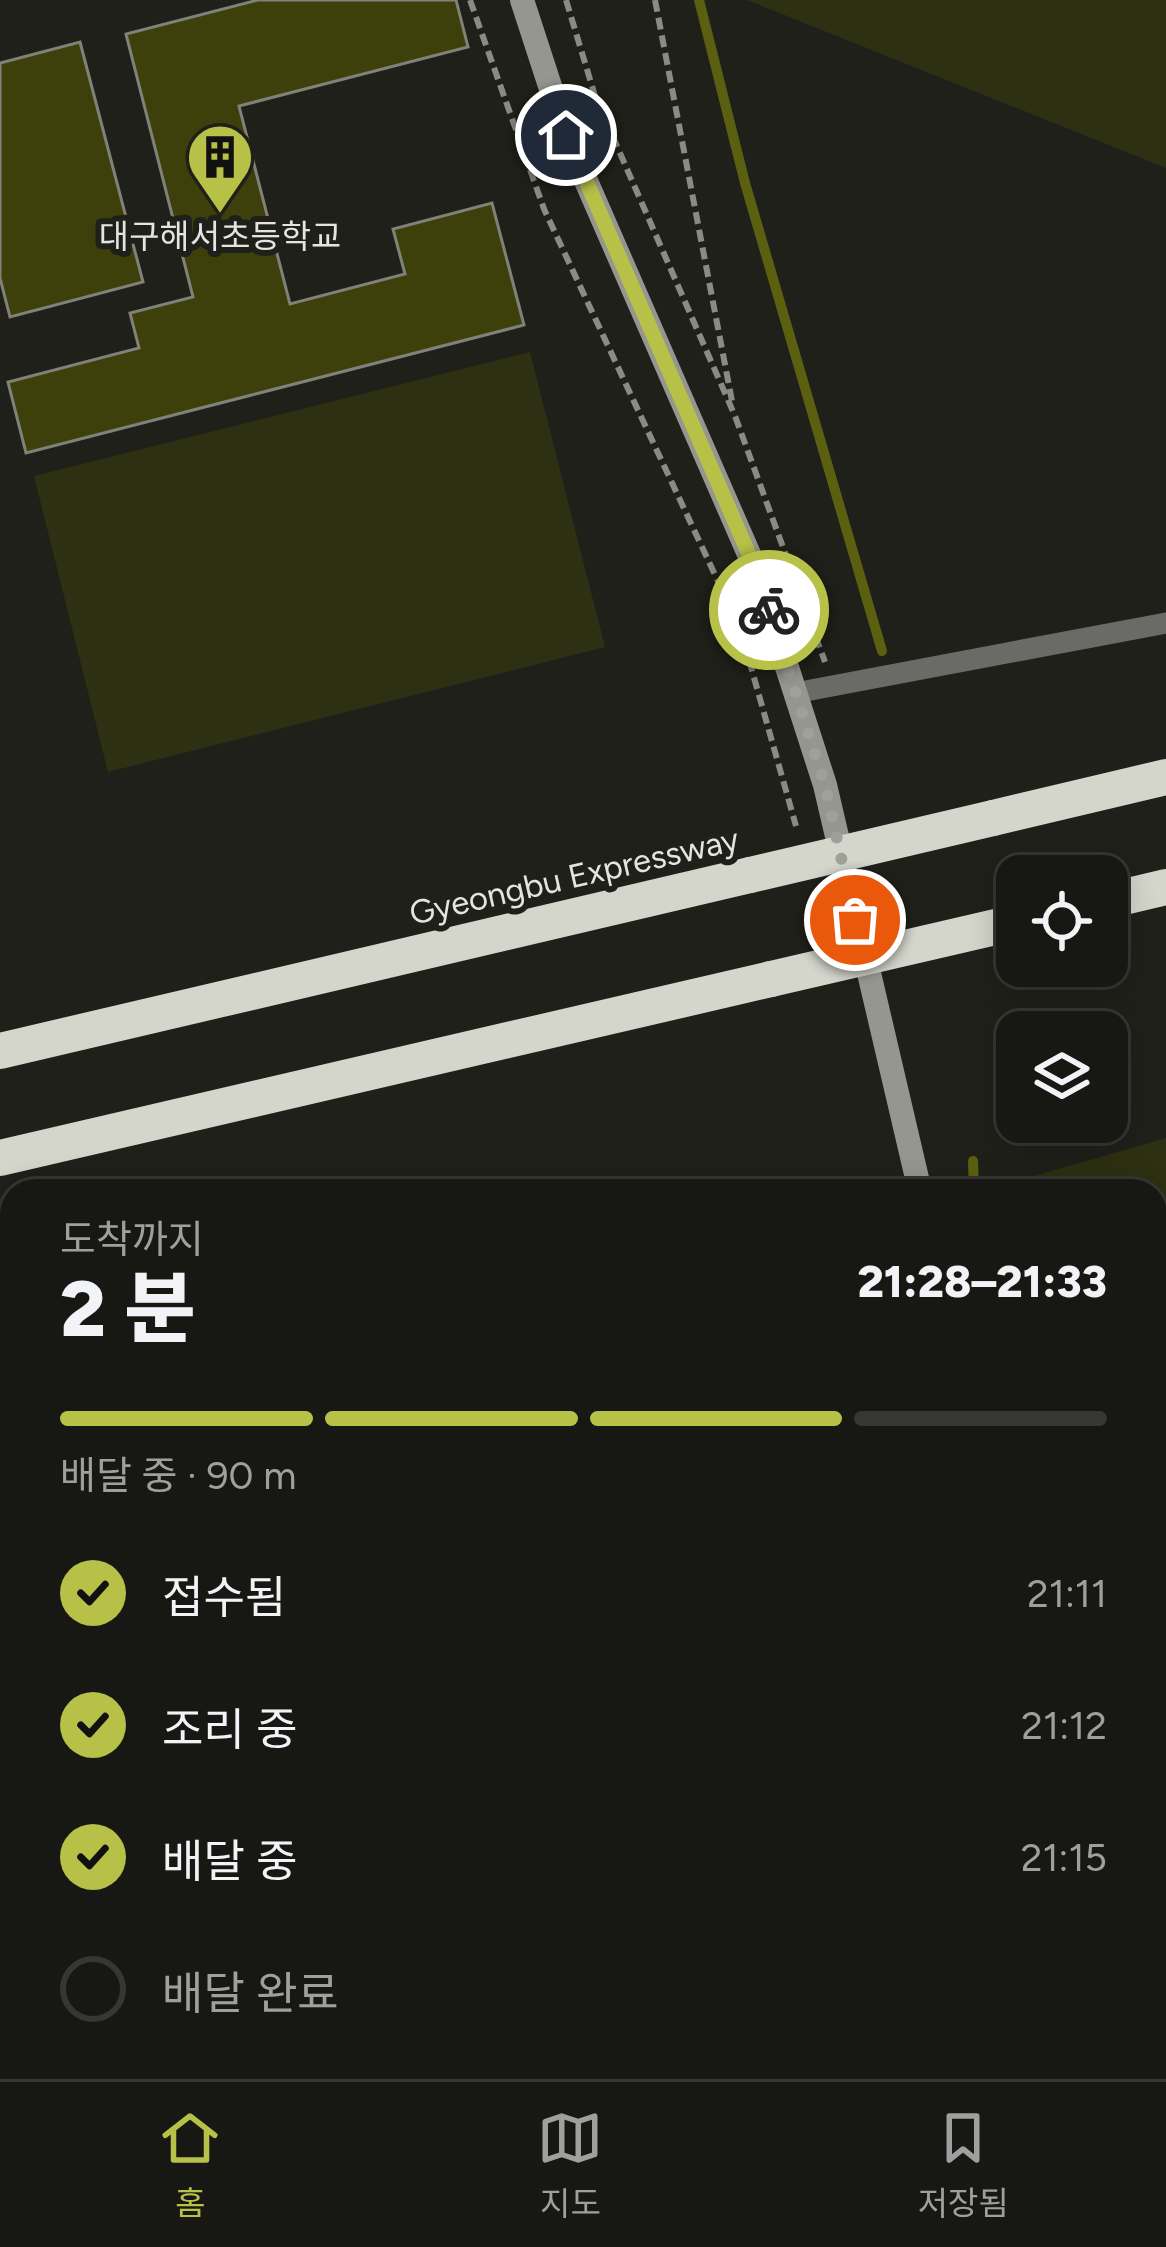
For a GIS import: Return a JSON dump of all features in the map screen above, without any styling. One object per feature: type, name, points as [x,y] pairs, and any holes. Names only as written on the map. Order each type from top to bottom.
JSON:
[{"type":"highway","name":"Gyeongbu Expressway","points":[[0,1051],[1166,777]]},
{"type":"highway","points":[[1128,896],[1166,887]]},
{"type":"highway","points":[[0,1158],[996,927]]},
{"type":"street","points":[[522,0],[566,135],[755,568],[825,785],[917,1179]]},
{"type":"lane","points":[[795,693],[1166,623]]},
{"type":"path","points":[[470,0],[544,209],[737,622],[779,758]]},
{"type":"path","points":[[566,0],[595,96],[734,416],[835,688]]},
{"type":"path","points":[[655,0],[734,416]]},
{"type":"green space","points":[[747,0],[1166,0],[1166,168]]},
{"type":"green space","points":[[530,352],[605,647],[108,772],[34,476]]},
{"type":"green space","points":[[1166,1138],[1166,1179],[1024,1179]]},
{"type":"building","name":"대구해서초등학교","points":[[258,0],[456,0],[468,47],[239,106],[290,304],[405,274],[393,229],[492,203],[524,325],[26,453],[8,382],[139,348],[130,313],[193,297],[126,34]]},
{"type":"building","points":[[80,42],[143,282],[10,317],[0,278],[0,63]]},
{"type":"waterway","points":[[699,0],[745,183],[882,651]]},
{"type":"waterway","points":[[973,1161],[974,1179]]},
{"type":"way so far","points":[[769,610],[825,785],[855,920]]},
{"type":"place","name":"대구해서초등학교","points":[[220,216]]},
{"type":"route","points":[[566,135],[755,568],[769,610]]}]
